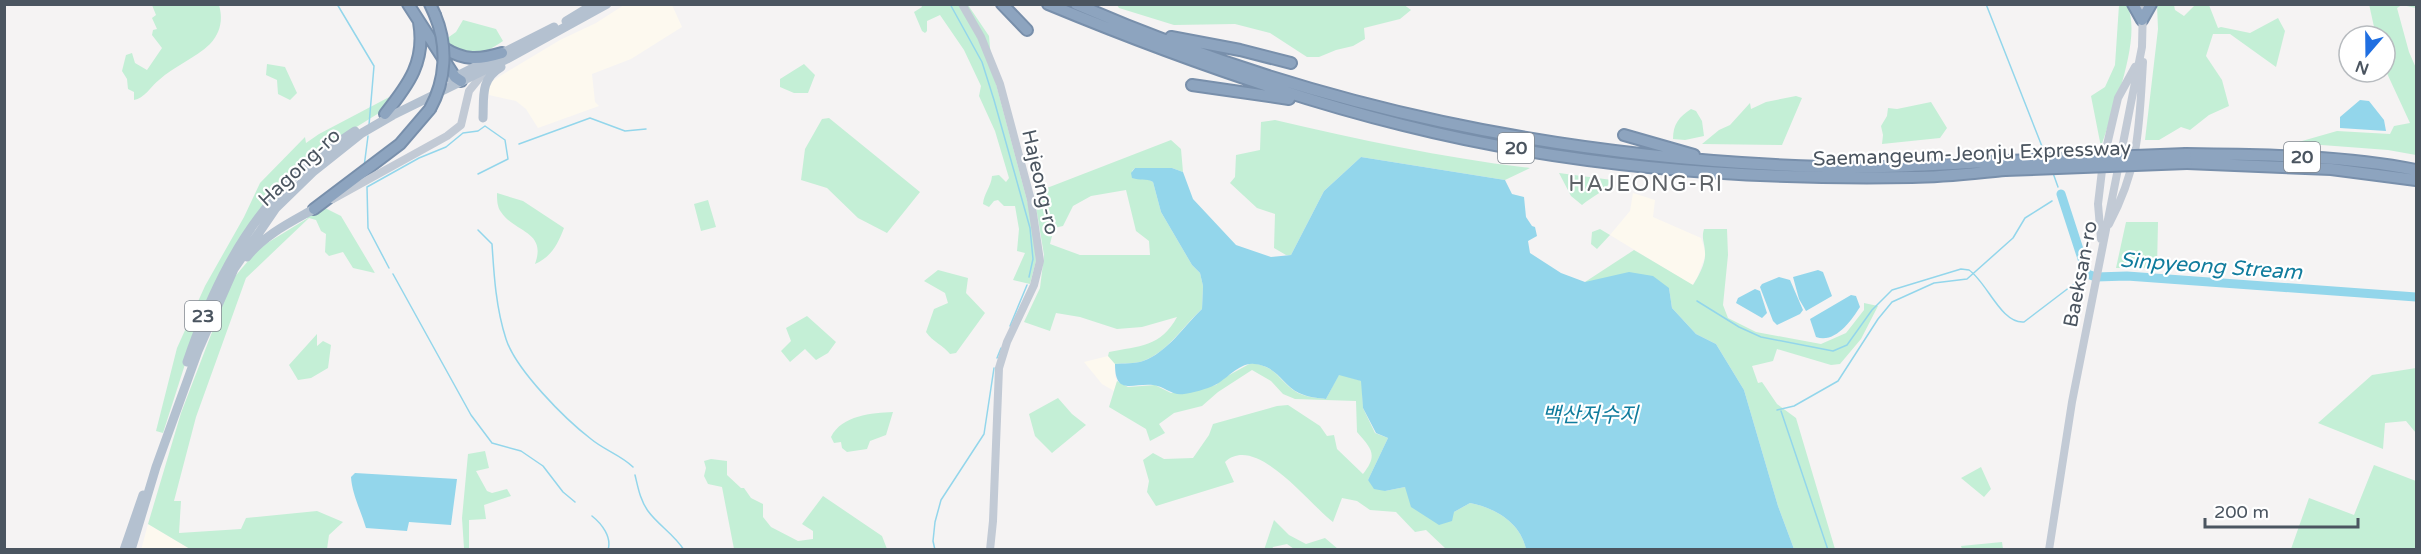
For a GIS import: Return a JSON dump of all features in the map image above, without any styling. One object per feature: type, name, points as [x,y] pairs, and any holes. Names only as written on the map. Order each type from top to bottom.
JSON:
[{"type":"highway","points":[[408,4],[459,77]]},
{"type":"highway","points":[[417,4],[459,77]]},
{"type":"highway","points":[[314,209],[400,144],[430,110],[441,82],[443,66],[441,31],[430,4]]},
{"type":"highway","points":[[1002,4],[1027,30]]},
{"type":"highway","name":"Saemangeum-Jeonju Expressway","points":[[1048,4],[1134,40],[1234,76],[1403,126],[1490,144],[1694,171],[1808,177],[1914,177],[2005,166]]},
{"type":"highway","name":"Saemangeum-Jeonju Expressway","points":[[1076,4],[1176,45],[1260,73],[1420,118],[1565,146],[1620,153],[1826,168],[2005,166],[2260,154],[2329,159],[2416,170]]},
{"type":"highway","points":[[2133,4],[2142,20]]},
{"type":"highway","points":[[2142,20],[2151,4]]},
{"type":"highway","points":[[1113,20],[1173,38],[1240,50],[1291,63]]},
{"type":"highway","points":[[381,118],[404,88],[418,63],[422,38],[419,22]]},
{"type":"highway","points":[[444,48],[464,58],[474,59],[502,53]]},
{"type":"highway","points":[[1191,85],[1325,104]]},
{"type":"highway","points":[[1624,135],[1723,162]]},
{"type":"highway","name":"Saemangeum-Jeonju Expressway","points":[[2186,158],[2331,170],[2416,180]]},
{"type":"main road","name":"Hagong-ro","points":[[124,549],[203,317],[233,256],[256,220],[292,179],[360,131],[594,4]]},
{"type":"main road","name":"Hagong-ro","points":[[459,77],[488,68],[607,4]]},
{"type":"main road","name":"Hajeong-ro","points":[[962,4],[981,37],[1000,84],[1031,200],[1040,261],[1034,285],[1007,342],[999,368],[990,549]]},
{"type":"main road","name":"Baeksan-ro","points":[[2049,549],[2072,402],[2142,47],[2143,4]]},
{"type":"main road","points":[[483,118],[484,89],[489,77],[496,70],[551,35]]},
{"type":"main road","points":[[2105,232],[2124,193],[2139,136],[2142,47]]},
{"type":"main road","points":[[2102,249],[2098,204],[2103,162],[2118,98],[2139,61]]},
{"type":"main road","points":[[226,285],[253,249],[276,231],[447,136],[461,124],[472,86],[488,68]]},
{"type":"main road","points":[[459,77],[466,103]]},
{"type":"main road","name":"Hagong-ro","points":[[131,549],[156,467],[194,361],[226,285],[243,253],[285,198],[360,131]]},
{"type":"main road","points":[[137,549],[144,527],[143,514]]},
{"type":"shaded area","points":[[624,5],[672,5],[682,27],[631,59],[592,74],[595,102],[599,106],[538,128],[526,109],[516,101],[489,95],[487,85],[500,76]]},
{"type":"shaded area","points":[[1633,193],[1655,200],[1653,217],[1701,238],[1706,254],[1692,285],[1610,235],[1630,211]]},
{"type":"shaded area","points":[[1108,356],[1115,364],[1117,381],[1114,391],[1102,384],[1084,362]]},
{"type":"shaded area","points":[[148,524],[190,549],[141,550]]},
{"type":"green space","points":[[1403,4],[1411,10],[1400,19],[1364,28],[1365,39],[1353,46],[1319,57],[1307,57],[1270,33],[1235,24],[1174,25],[1119,8],[1117,5]]},
{"type":"green space","points":[[2369,4],[2416,5],[2416,8],[2402,5],[2397,8],[2409,52],[2416,68],[2416,155],[2388,150],[2295,143],[2337,131],[2390,134],[2394,126],[2410,123],[2392,84],[2397,84],[2397,24],[2373,24]]},
{"type":"green space","points":[[152,5],[219,5],[220,25],[217,35],[210,44],[165,75],[144,95],[134,100],[134,92],[128,89],[127,79],[122,71],[126,55],[132,53],[135,63],[147,70],[162,48],[152,35],[153,30],[157,29],[152,18],[156,15]]},
{"type":"green space","points":[[921,5],[968,5],[989,36],[992,69],[1034,232],[1036,261],[1030,284],[1013,280],[1025,253],[1017,251],[1019,229],[1015,206],[1004,206],[998,200],[989,207],[983,204],[992,176],[999,175],[1006,182],[1009,178],[995,131],[979,96],[981,86],[964,50],[940,15],[927,21],[927,31],[925,33],[922,31],[914,12],[922,7]]},
{"type":"green space","points":[[2119,5],[2127,5],[2131,19],[2129,55],[2101,147],[2091,96],[2105,87],[2115,65]]},
{"type":"green space","points":[[2157,5],[2174,5],[2175,10],[2184,16],[2195,5],[2209,5],[2218,28],[2250,33],[2278,18],[2285,31],[2276,67],[2230,34],[2213,34],[2206,56],[2222,80],[2229,106],[2209,115],[2190,130],[2181,127],[2159,140],[2145,140],[2158,29]]},
{"type":"green space","points":[[463,20],[496,29],[503,41],[480,53],[466,54],[459,51],[452,47],[446,39],[456,32]]},
{"type":"green space","points":[[267,64],[285,67],[297,93],[290,100],[278,94],[277,80],[266,75]]},
{"type":"green space","points":[[804,64],[815,75],[808,93],[794,93],[780,87],[780,79]]},
{"type":"green space","points":[[395,94],[379,113],[329,144],[289,178],[204,305],[163,433],[156,431],[177,348],[205,286],[244,217],[260,183],[305,137],[306,143]]},
{"type":"green space","points":[[1796,96],[1802,98],[1782,145],[1702,144],[1719,130],[1730,125],[1750,103],[1751,109],[1766,102]]},
{"type":"green space","points":[[1931,102],[1947,128],[1940,138],[1882,144],[1881,126],[1887,116],[1888,108],[1897,109]]},
{"type":"green space","points":[[1691,109],[1696,111],[1702,121],[1704,136],[1685,140],[1673,139],[1678,121]]},
{"type":"green space","points":[[829,118],[920,192],[887,233],[858,218],[827,188],[801,180],[805,149],[822,119]]},
{"type":"green space","points":[[1275,120],[1402,148],[1530,168],[1505,180],[1361,157],[1324,191],[1291,255],[1286,255],[1274,248],[1275,214],[1257,208],[1230,183],[1235,177],[1236,155],[1260,150],[1261,122]]},
{"type":"green space","points":[[1171,140],[1181,149],[1183,172],[1172,168],[1135,168],[1132,171],[1132,178],[1147,179],[1153,182],[1161,212],[1192,265],[1200,273],[1203,286],[1202,309],[1160,351],[1143,361],[1133,363],[1115,364],[1108,356],[1109,352],[1156,340],[1171,327],[1177,317],[1142,327],[1117,329],[1080,317],[1056,313],[1050,331],[1024,322],[1040,288],[1044,255],[1036,207],[1048,203],[1038,203],[1034,193]],"holes":[[[1126,190],[1136,231],[1149,241],[1150,255],[1080,255],[1050,244],[1054,228],[1063,226],[1073,206],[1091,196]]]},
{"type":"green space","points":[[1559,173],[1612,180],[1602,191],[1582,205],[1571,196]]},
{"type":"green space","points":[[497,193],[523,201],[564,228],[553,249],[541,261],[535,264],[538,253],[533,239],[507,219],[500,210]]},
{"type":"green space","points":[[708,200],[716,227],[701,231],[694,204]]},
{"type":"green space","points":[[325,208],[341,216],[375,273],[353,268],[343,252],[329,256],[325,252],[326,234],[321,231],[316,220],[309,218],[246,278],[196,417],[174,501],[181,501],[179,533],[241,529],[246,518],[317,511],[343,522],[329,535],[327,549],[190,549],[148,524],[181,413],[232,280],[259,248],[308,218],[306,217]]},
{"type":"green space","points":[[2126,222],[2158,222],[2157,268],[2116,268]]},
{"type":"green space","points":[[1600,229],[1610,235],[1597,249],[1591,244],[1592,232]]},
{"type":"green space","points":[[1704,229],[1727,229],[1728,255],[1723,305],[1728,318],[1756,332],[1821,344],[1846,333],[1864,310],[1864,303],[1878,306],[1861,339],[1840,364],[1831,365],[1777,349],[1773,361],[1752,366],[1758,383],[1762,382],[1777,404],[1796,418],[1835,549],[1794,549],[1778,506],[1744,390],[1716,344],[1696,334],[1672,308],[1669,288],[1585,282],[1634,250],[1693,285],[1705,257]]},
{"type":"green space","points":[[938,270],[968,278],[966,293],[985,313],[956,353],[950,354],[926,332],[934,309],[948,303],[945,293],[924,281]]},
{"type":"green space","points":[[807,316],[836,342],[828,353],[816,360],[805,349],[790,362],[781,351],[791,341],[786,328]]},
{"type":"green space","points":[[317,334],[317,346],[323,341],[331,345],[328,368],[311,378],[298,380],[289,365]]},
{"type":"green space","points":[[1251,363],[1268,368],[1298,393],[1312,397],[1326,399],[1339,374],[1362,381],[1363,408],[1375,433],[1388,438],[1368,480],[1385,491],[1405,487],[1454,512],[1470,503],[1488,508],[1512,524],[1523,539],[1526,549],[1446,549],[1426,530],[1415,532],[1396,512],[1370,510],[1357,501],[1342,498],[1333,522],[1282,474],[1252,457],[1238,456],[1225,462],[1234,482],[1156,506],[1147,492],[1149,481],[1143,460],[1153,453],[1164,459],[1193,458],[1209,435],[1213,424],[1277,406],[1288,405],[1320,426],[1327,436],[1334,435],[1337,449],[1363,474],[1368,467],[1372,457],[1366,443],[1357,432],[1356,401],[1295,399],[1283,394],[1271,381],[1252,370],[1218,392],[1202,406],[1174,413],[1159,424],[1165,433],[1150,441],[1146,429],[1109,407],[1117,381],[1128,387],[1155,385],[1171,393],[1216,385],[1222,379]]},
{"type":"green space","points":[[2416,368],[2416,433],[2406,421],[2385,423],[2383,449],[2318,423],[2372,375]]},
{"type":"green space","points":[[1058,398],[1086,425],[1052,453],[1035,436],[1029,414]]},
{"type":"green space","points":[[893,412],[886,435],[870,441],[867,449],[847,452],[842,448],[841,442],[834,443],[831,437],[842,424],[850,420],[867,415]]},
{"type":"green space","points":[[485,451],[489,468],[476,471],[487,491],[492,493],[507,489],[511,496],[484,505],[486,519],[469,520],[469,548],[464,548],[462,518],[468,454]]},
{"type":"green space","points":[[711,459],[727,461],[727,475],[741,488],[744,488],[751,498],[763,504],[763,517],[771,527],[798,541],[813,539],[813,531],[802,524],[823,496],[882,536],[887,549],[734,549],[722,487],[708,484],[704,476],[706,468],[704,461]]},
{"type":"green space","points":[[2374,465],[2416,481],[2416,549],[2291,549],[2309,498],[2354,515]]},
{"type":"green space","points":[[1981,467],[1991,489],[1984,497],[1961,478]]},
{"type":"green space","points":[[1274,520],[1289,535],[1306,544],[1325,538],[1338,549],[1294,549],[1287,544],[1264,550]]},
{"type":"green space","points":[[2002,542],[2003,549],[1962,549],[1961,546]]},
{"type":"water","points":[[2360,100],[2369,101],[2384,120],[2386,131],[2340,128],[2340,117]]},
{"type":"water","name":"백산저수지","points":[[1361,157],[1505,180],[1512,194],[1524,197],[1526,217],[1535,227],[1537,236],[1528,241],[1530,253],[1561,273],[1585,282],[1629,272],[1653,276],[1669,288],[1672,308],[1696,334],[1716,344],[1744,390],[1778,506],[1794,549],[1526,549],[1523,539],[1512,524],[1488,508],[1470,503],[1454,512],[1452,521],[1439,525],[1411,507],[1405,487],[1385,491],[1374,489],[1368,480],[1388,438],[1376,433],[1363,408],[1361,381],[1339,375],[1326,399],[1299,393],[1269,368],[1249,364],[1238,368],[1219,383],[1200,391],[1184,394],[1176,394],[1153,385],[1126,386],[1121,384],[1116,374],[1115,364],[1140,362],[1160,352],[1202,309],[1203,286],[1200,273],[1192,265],[1161,212],[1153,182],[1132,178],[1131,173],[1135,168],[1172,168],[1183,172],[1193,199],[1236,245],[1271,257],[1291,255],[1324,191]]},
{"type":"water","points":[[1818,270],[1823,272],[1832,296],[1806,311],[1799,299],[1793,277]]},
{"type":"water","points":[[1779,277],[1790,280],[1803,310],[1800,314],[1777,325],[1773,321],[1760,287]]},
{"type":"water","points":[[1755,289],[1760,291],[1767,313],[1762,318],[1736,303],[1738,298]]},
{"type":"water","points":[[1851,295],[1856,296],[1860,307],[1842,330],[1830,337],[1816,337],[1810,319]]},
{"type":"water","points":[[355,473],[457,479],[451,525],[409,522],[407,531],[366,528],[352,483],[351,477]]},
{"type":"waterway","points":[[337,4],[374,66],[369,125]]},
{"type":"waterway","points":[[950,4],[982,62],[994,100],[1030,228],[1033,259],[1029,277]]},
{"type":"waterway","points":[[1986,4],[2045,154]]},
{"type":"waterway","points":[[519,144],[590,118],[625,131],[646,129]]},
{"type":"waterway","points":[[389,268],[368,228],[367,187],[419,158],[446,147],[463,133],[478,131],[485,126],[505,140],[508,159],[478,174]]},
{"type":"waterway","points":[[364,167],[368,136]]},
{"type":"waterway","points":[[2053,173],[2058,187]]},
{"type":"waterway","name":"Sinpyeong Stream","points":[[2061,194],[2087,274],[2096,277],[2127,276],[2416,297]]},
{"type":"waterway","points":[[1777,410],[1794,406],[1838,381],[1878,319],[1892,302],[1934,283],[1967,279],[2013,238],[2025,218],[2052,201]]},
{"type":"waterway","points":[[478,230],[492,244],[500,316],[506,339],[520,365],[542,393],[580,430],[633,467]]},
{"type":"waterway","points":[[1697,301],[1739,327],[1761,337],[1833,351],[1847,345],[1872,310],[1892,290],[1961,269],[1969,270],[1976,276],[2008,316],[2016,321],[2024,322],[2087,274]]},
{"type":"waterway","points":[[393,274],[471,415],[492,443],[521,451],[543,466],[563,492],[575,502]]},
{"type":"waterway","points":[[1010,326],[1027,285]]},
{"type":"waterway","points":[[997,358],[1001,348]]},
{"type":"waterway","points":[[935,550],[933,541],[935,522],[941,500],[984,434],[994,368]]},
{"type":"waterway","points":[[1781,411],[1828,550]]},
{"type":"waterway","points":[[635,475],[645,507],[684,550]]},
{"type":"waterway","points":[[592,516],[605,531],[609,540],[608,550]]},
{"type":"district","name":"HAJEONG-RI","points":[[1646,183]]}]
